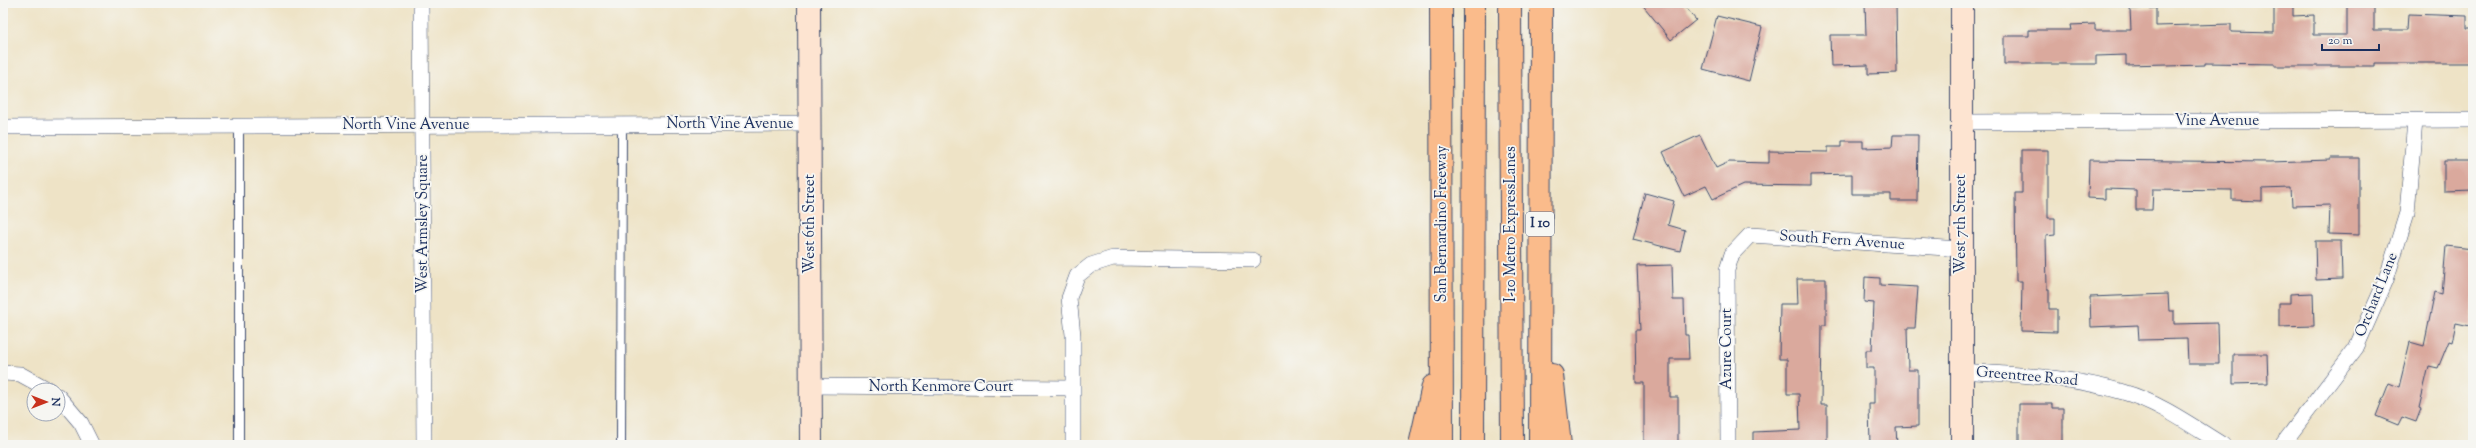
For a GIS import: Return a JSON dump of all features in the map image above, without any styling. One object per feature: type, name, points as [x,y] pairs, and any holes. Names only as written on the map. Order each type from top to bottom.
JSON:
[{"type":"highway","name":"San Bernardino Freeway","points":[[1442,3],[1442,445]]},
{"type":"highway","points":[[1473,445],[1474,3]]},
{"type":"highway","name":"I-10 Metro ExpressLanes","points":[[1510,3],[1512,445]]},
{"type":"highway","name":"I 10","points":[[1540,445],[1541,3]]},
{"type":"highway","points":[[1540,266],[1560,445]]},
{"type":"highway","points":[[1420,445],[1443,344]]},
{"type":"street","name":"West Armsley Square","points":[[421,3],[424,445]]},
{"type":"street","name":"West 6th Street","points":[[809,3],[811,445]]},
{"type":"street","name":"West 7th Street","points":[[1962,3],[1962,445]]},
{"type":"street","name":"Vine Avenue","points":[[1961,122],[2473,120]]},
{"type":"street","name":"Orchard Lane","points":[[2282,445],[2356,348],[2386,280],[2407,213],[2415,121]]},
{"type":"street","name":"North Vine Avenue","points":[[3,127],[809,124]]},
{"type":"street","name":"South Fern Avenue","points":[[1732,254],[1750,235],[1961,249]]},
{"type":"street","name":"Azure Court","points":[[1728,445],[1727,270],[1732,254]]},
{"type":"street","points":[[1073,445],[1072,335],[1069,298],[1077,276],[1091,265],[1113,258],[1253,260]]},
{"type":"street","name":"Greentree Road","points":[[1961,371],[2068,379],[2125,392],[2175,415],[2222,445]]},
{"type":"street","points":[[3,373],[20,374],[34,382]]},
{"type":"street","name":"North Kenmore Court","points":[[810,386],[1072,388]]},
{"type":"street","points":[[66,405],[81,423],[92,445]]},
{"type":"lane","points":[[621,445],[622,124]]},
{"type":"lane","points":[[239,126],[239,445]]},
{"type":"building","points":[[1641,3],[1682,3],[1696,20],[1671,40]]},
{"type":"building","points":[[1865,3],[1896,3],[1897,73],[1868,74],[1868,65],[1831,66],[1830,35],[1866,35]]},
{"type":"building","points":[[2274,3],[2293,3],[2293,16],[2314,15],[2314,35],[2347,35],[2347,3],[2374,3],[2374,30],[2407,30],[2408,14],[2467,16],[2467,28],[2473,28],[2473,63],[2374,63],[2374,66],[2275,66],[2275,64],[2205,63],[2205,65],[2167,66],[2167,64],[2126,65],[2126,55],[2096,56],[2096,64],[2004,64],[2004,36],[2029,36],[2029,30],[2071,30],[2070,25],[2095,24],[2095,30],[2131,30],[2130,9],[2156,8],[2156,26],[2231,24],[2231,32],[2274,33]]},
{"type":"building","points":[[1717,16],[1762,27],[1749,81],[1703,69]]},
{"type":"building","points":[[1700,135],[1716,168],[1729,162],[1769,163],[1769,151],[1828,152],[1828,147],[1842,147],[1842,141],[1863,141],[1863,148],[1892,147],[1893,135],[1918,135],[1917,201],[1891,201],[1891,194],[1852,194],[1852,174],[1811,175],[1811,186],[1743,185],[1713,199],[1706,186],[1684,196],[1663,152]]},
{"type":"building","points":[[2022,150],[2048,150],[2048,218],[2055,218],[2055,235],[2046,236],[2047,289],[2049,289],[2049,309],[2057,309],[2057,332],[2021,331],[2022,281],[2016,281],[2015,193],[2022,193]]},
{"type":"building","points":[[2330,158],[2359,158],[2359,235],[2329,234],[2330,205],[2292,206],[2291,188],[2262,189],[2262,201],[2232,200],[2232,190],[2153,189],[2152,210],[2136,210],[2136,190],[2105,189],[2105,199],[2088,198],[2089,160],[2270,162],[2330,160]]},
{"type":"building","points":[[2444,161],[2473,161],[2473,191],[2444,192]]},
{"type":"building","points":[[1645,193],[1674,201],[1668,225],[1685,230],[1680,251],[1633,239]]},
{"type":"building","points":[[2315,241],[2341,241],[2342,279],[2316,280]]},
{"type":"building","points":[[2446,246],[2473,249],[2473,310],[2470,326],[2456,323],[2452,342],[2449,341],[2438,368],[2429,366],[2419,408],[2421,409],[2416,422],[2402,417],[2398,425],[2376,416],[2389,383],[2399,387],[2410,342],[2424,346],[2435,292],[2442,294]]},
{"type":"building","points":[[1672,265],[1673,300],[1684,300],[1685,335],[1688,335],[1689,359],[1670,359],[1670,397],[1678,397],[1678,445],[1644,445],[1644,383],[1636,383],[1635,330],[1640,330],[1637,266]]},
{"type":"building","points":[[1865,277],[1880,278],[1880,285],[1918,287],[1915,328],[1907,328],[1908,370],[1918,370],[1918,426],[1896,427],[1897,445],[1870,445],[1869,404],[1874,404],[1874,368],[1866,368],[1866,350],[1872,350],[1874,303],[1864,302]]},
{"type":"building","points":[[1797,279],[1826,279],[1826,325],[1822,325],[1821,405],[1827,405],[1827,445],[1753,445],[1753,432],[1800,430],[1799,394],[1787,394],[1787,359],[1779,359],[1780,304],[1798,304]]},
{"type":"building","points":[[2313,293],[2314,326],[2279,327],[2279,303],[2290,303],[2290,294]]},
{"type":"building","points":[[2168,294],[2169,311],[2174,311],[2174,324],[2218,323],[2219,364],[2188,364],[2187,339],[2139,340],[2138,325],[2091,327],[2090,297]]},
{"type":"building","points":[[2233,354],[2267,354],[2268,383],[2233,384]]},
{"type":"building","points":[[2019,404],[2052,404],[2052,408],[2063,408],[2063,445],[2019,445]]}]
